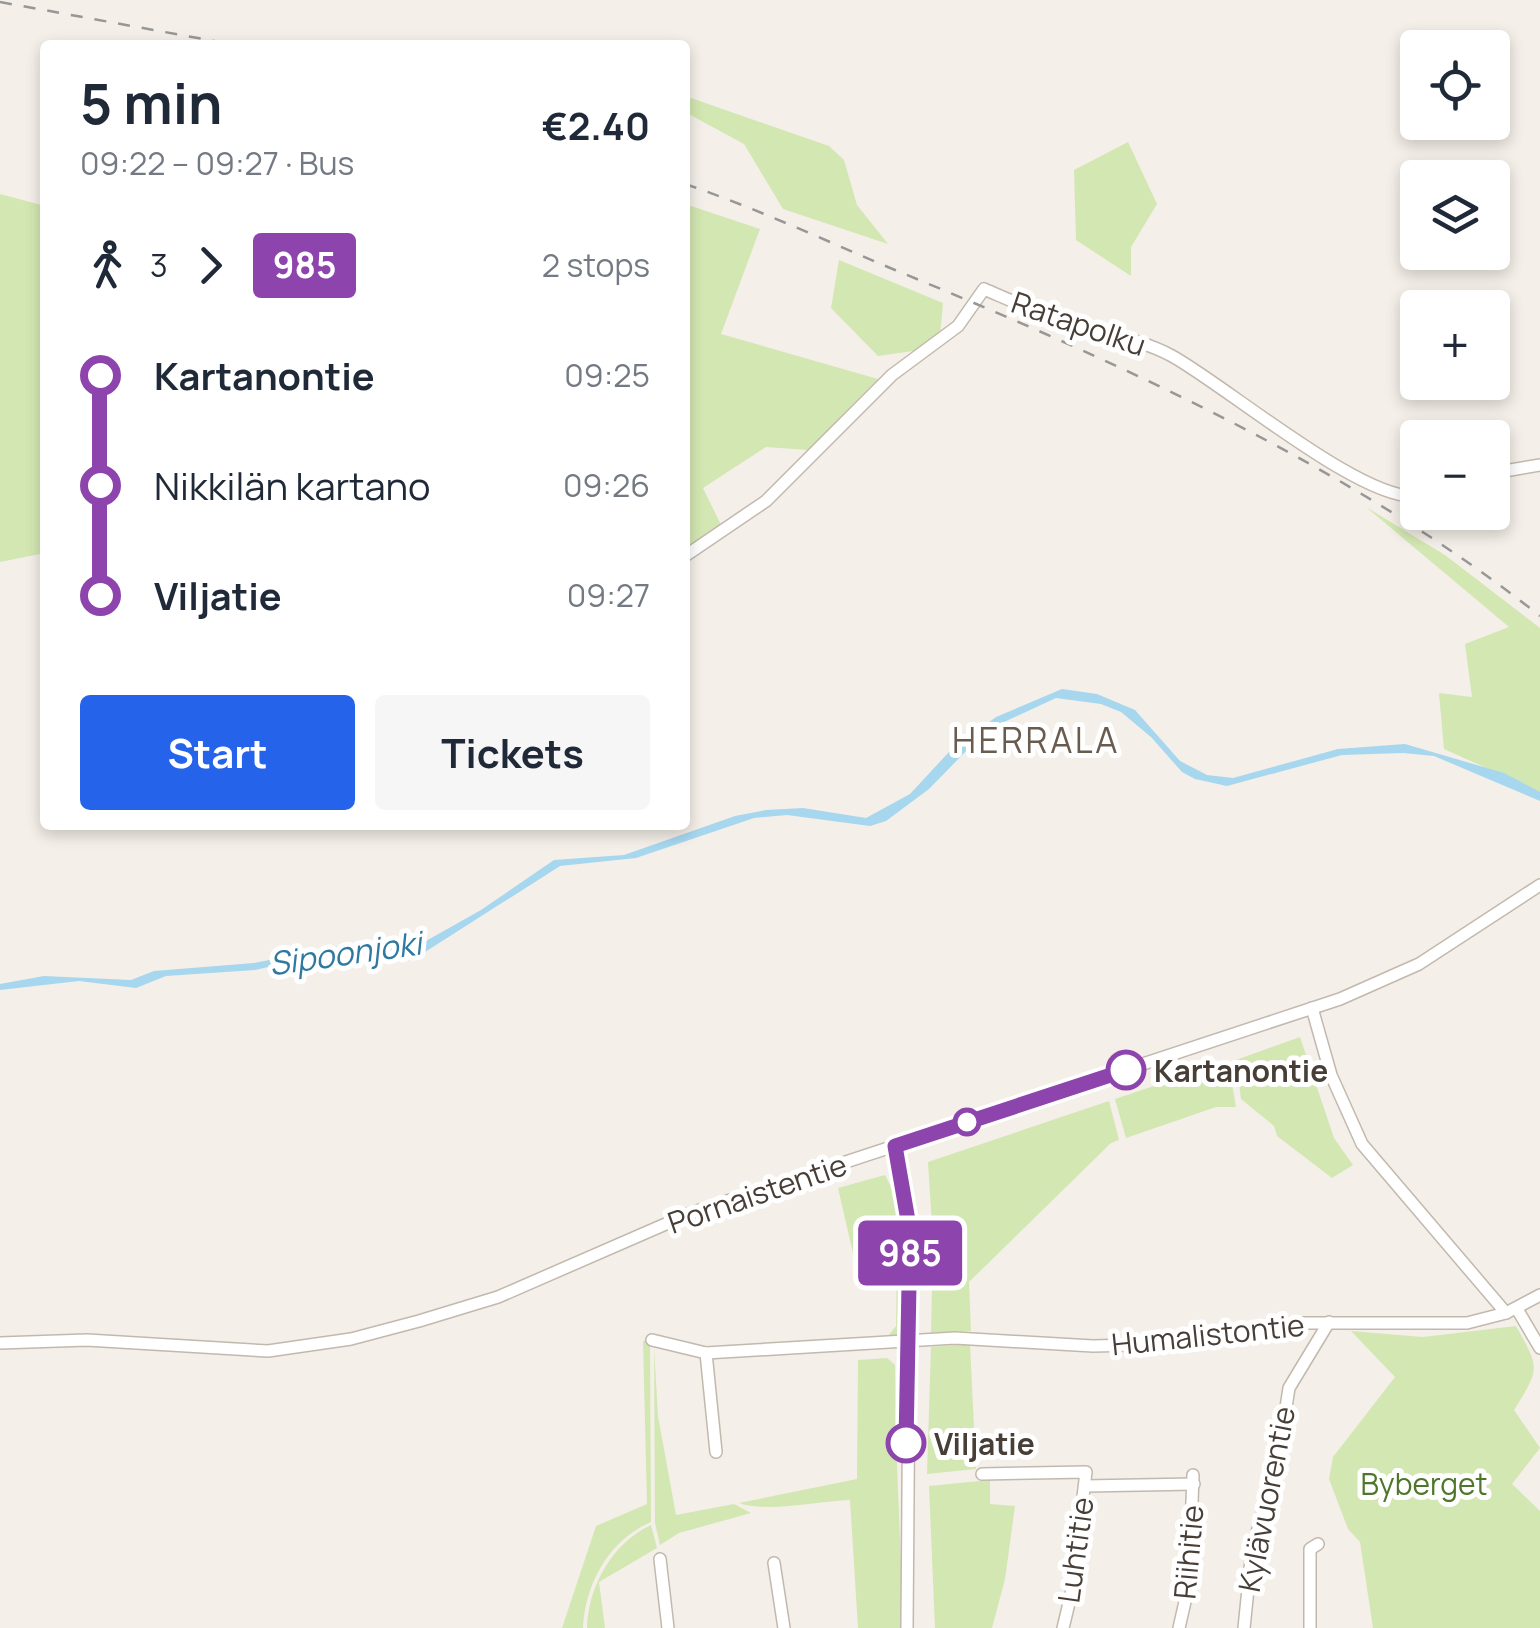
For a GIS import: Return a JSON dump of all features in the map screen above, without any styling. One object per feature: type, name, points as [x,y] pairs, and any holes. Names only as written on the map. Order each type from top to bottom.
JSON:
[{"type":"street","name":"Ratapolku","points":[[690,553],[766,501],[892,375],[958,326],[984,288],[1070,323],[1171,356],[1296,439],[1400,496]]},
{"type":"street","points":[[1510,470],[1540,465]]},
{"type":"street","name":"Pornaistentie","points":[[0,1344],[87,1340],[268,1351],[351,1339],[458,1311],[691,1213],[1312,1008],[1420,964],[1540,885]]},
{"type":"street","points":[[1312,1008],[1336,1089],[1362,1144],[1540,1348]]},
{"type":"street","points":[[895,1146],[910,1232],[907,1628]]},
{"type":"street","name":"Humalistontie","points":[[910,1344],[955,1338],[1093,1346],[1174,1344],[1291,1323],[1445,1325],[1511,1311],[1540,1296]]},
{"type":"street","name":"Kylävuorentie","points":[[1244,1628],[1252,1550],[1278,1459],[1286,1400],[1329,1322]]},
{"type":"street","points":[[652,1340],[706,1353],[910,1344]]},
{"type":"street","points":[[706,1353],[716,1452]]},
{"type":"street","name":"Luhtitie","points":[[982,1474],[1086,1472],[1072,1596],[1063,1628]]},
{"type":"street","name":"Riihitie","points":[[1085,1486],[1194,1480],[1189,1584],[1179,1628]]},
{"type":"street","points":[[1310,1628],[1309,1557],[1318,1544]]},
{"type":"street","points":[[660,1559],[668,1628]]},
{"type":"street","points":[[774,1563],[784,1628]]},
{"type":"green space","points":[[690,98],[829,146],[844,160],[857,205],[888,244],[783,209],[744,144],[690,115]]},
{"type":"green space","points":[[1128,142],[1157,204],[1131,247],[1131,276],[1076,240],[1074,170]]},
{"type":"green space","points":[[0,194],[40,205],[40,554],[0,562]]},
{"type":"green space","points":[[690,206],[760,229],[721,334],[878,379],[808,450],[766,447],[703,488],[721,525],[690,547]]},
{"type":"green space","points":[[839,260],[943,303],[940,336],[913,351],[878,356],[831,308]]},
{"type":"green space","points":[[1366,507],[1445,555],[1540,628],[1540,792],[1444,749],[1439,693],[1472,697],[1465,644],[1509,627]]},
{"type":"green space","points":[[1300,1037],[1334,1138],[1353,1165],[1332,1178],[1277,1136],[1274,1126],[1241,1099],[1236,1060]]},
{"type":"green space","points":[[1228,1061],[1236,1107],[1216,1107],[1126,1138],[1115,1099]]},
{"type":"green space","points":[[1109,1101],[1119,1140],[1111,1143],[969,1282],[971,1331],[931,1333],[933,1241],[928,1162]]},
{"type":"green space","points":[[885,1175],[899,1212],[904,1273],[901,1335],[885,1340],[896,1326],[897,1261],[855,1262],[838,1188]]},
{"type":"green space","name":"Byberget","points":[[1516,1326],[1534,1368],[1514,1410],[1540,1448],[1512,1484],[1540,1511],[1540,1628],[1373,1628],[1360,1542],[1348,1529],[1329,1479],[1333,1457],[1395,1377],[1351,1331],[1423,1337]]},
{"type":"green space","points":[[650,1340],[651,1522],[623,1540],[602,1565],[589,1595],[583,1628],[562,1628],[596,1526],[647,1504],[643,1341]]},
{"type":"green space","points":[[970,1344],[976,1469],[927,1474],[931,1347]]},
{"type":"green space","points":[[654,1348],[658,1416],[676,1515],[734,1504],[751,1513],[679,1533],[660,1545],[655,1523]]},
{"type":"green space","points":[[887,1358],[895,1365],[903,1628],[858,1628],[850,1500],[778,1507],[739,1503],[857,1479],[858,1360]]},
{"type":"green space","points":[[990,1480],[990,1504],[1015,1506],[1005,1579],[992,1628],[935,1628],[929,1486]]},
{"type":"green space","points":[[651,1525],[657,1548],[599,1582],[605,1628],[587,1628],[592,1597],[605,1568],[625,1543]]},
{"type":"water","points":[[1062,689],[1097,694],[1135,710],[1180,761],[1207,775],[1233,778],[1338,749],[1405,744],[1504,773],[1540,792],[1540,801],[1434,756],[1403,753],[1342,755],[1227,786],[1182,772],[1151,737],[1121,712],[1101,704],[1056,698],[1004,722],[970,747],[929,789],[886,821],[870,826],[787,815],[754,818],[636,858],[560,866],[425,952],[345,950],[255,970],[166,976],[136,988],[79,981],[0,990],[0,984],[44,976],[131,980],[154,971],[254,963],[360,942],[417,946],[481,910],[554,860],[624,855],[735,816],[766,810],[803,808],[866,818],[910,794],[949,752],[996,717]]},
{"type":"railway","points":[[0,2],[209,40]]},
{"type":"railway","points":[[690,186],[1063,342],[1230,421],[1391,512],[1540,616]]},
{"type":"bus line","name":"985","points":[[906,1443],[910,1232],[895,1146],[1126,1070]]},
{"type":"place","name":"Kartanontie","points":[[1126,1070]]},
{"type":"place","name":"Viljatie","points":[[906,1443]]},
{"type":"district","name":"HERRALA","points":[[1036,740]]},
{"type":"water label","name":"Sipoonjoki","points":[[345,953]]}]
